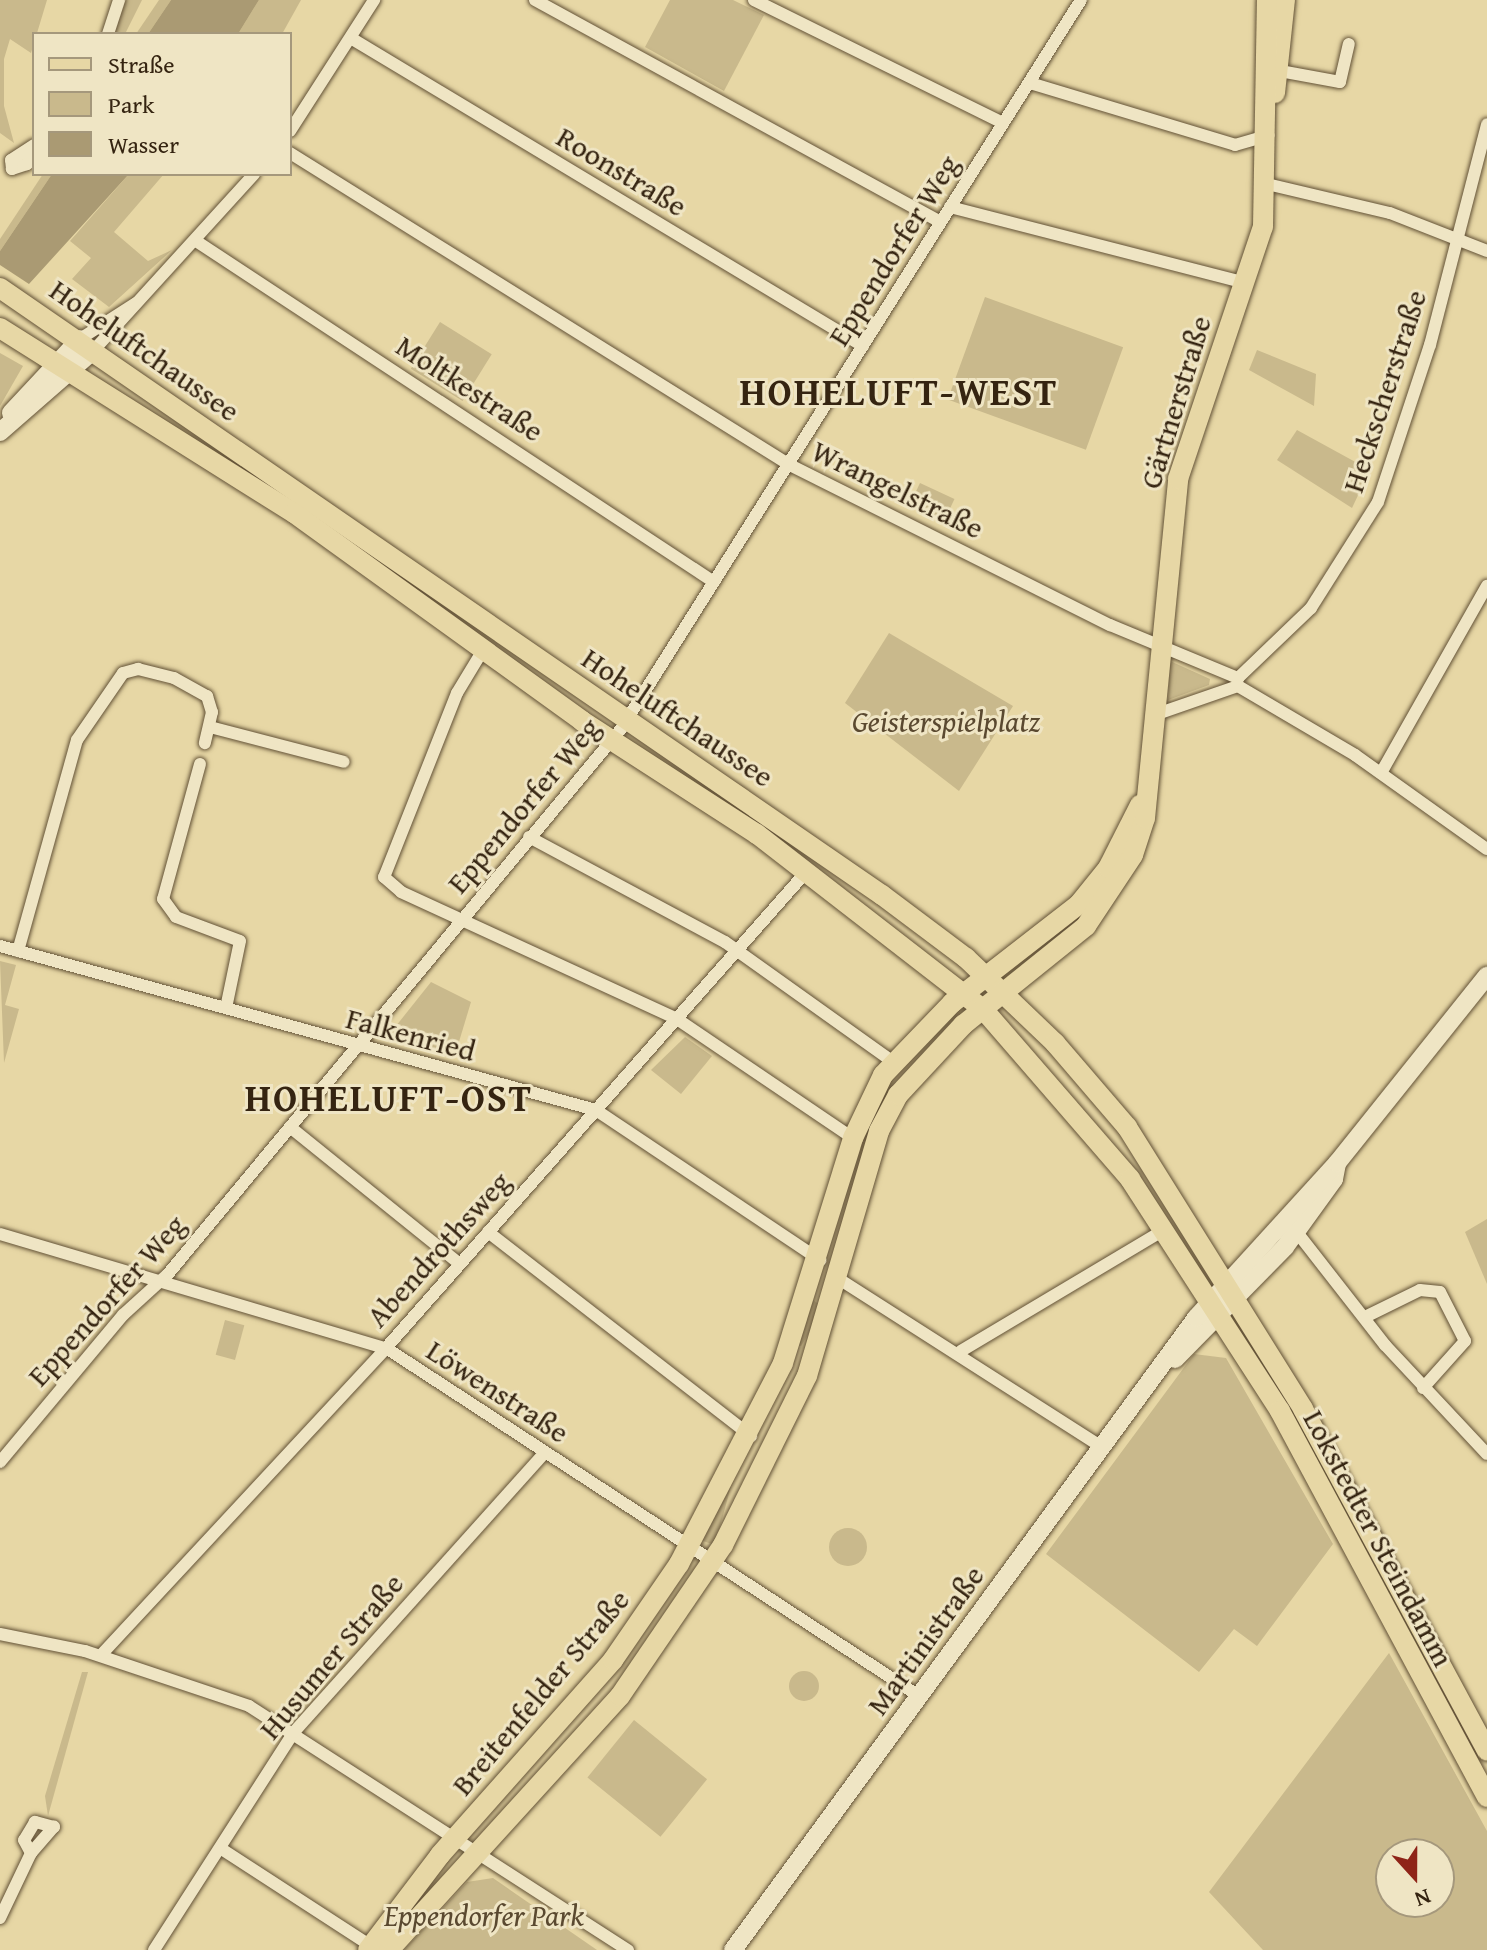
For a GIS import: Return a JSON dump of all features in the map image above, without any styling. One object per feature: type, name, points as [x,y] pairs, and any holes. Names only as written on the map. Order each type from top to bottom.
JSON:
[{"type":"main road","name":"Gärtnerstraße","points":[[983,1009],[1072,939],[1109,898],[1144,828],[1178,479],[1245,283],[1267,184],[1270,113],[1267,0]]},
{"type":"main road","name":"Gärtnerstraße","points":[[1270,113],[1280,71],[1285,0]]},
{"type":"main road","name":"Hoheluftchaussee","points":[[0,288],[87,344],[882,895],[987,977],[1127,1127],[1205,1258],[1221,1302]]},
{"type":"main road","name":"Hoheluftchaussee","points":[[5,331],[235,472],[612,740],[807,871],[965,993],[1094,1133],[1162,1231],[1221,1302]]},
{"type":"main road","name":"Gärtnerstraße","points":[[965,993],[1092,890],[1146,794]]},
{"type":"main road","name":"Breitenfelder Straße","points":[[376,1949],[455,1838],[613,1660],[690,1544],[751,1436],[820,1260],[853,1138],[893,1062],[965,993]]},
{"type":"main road","name":"Breitenfelder Straße","points":[[376,1949],[479,1851],[620,1696],[714,1561],[774,1451],[839,1279],[890,1108],[920,1068],[983,1009]]},
{"type":"main road","name":"Lokstedter Steindamm","points":[[1221,1302],[1303,1409],[1487,1751]]},
{"type":"main road","name":"Lokstedter Steindamm","points":[[1221,1302],[1487,1797]]},
{"type":"street","points":[[109,32],[119,0]]},
{"type":"street","points":[[292,128],[354,40],[374,0]]},
{"type":"street","points":[[535,0],[940,222]]},
{"type":"street","points":[[754,0],[1003,123]]},
{"type":"street","name":"Eppendorfer Weg","points":[[0,1462],[160,1281],[628,719],[1081,0]]},
{"type":"street","name":"Roonstraße","points":[[354,40],[863,346]]},
{"type":"street","points":[[1280,71],[1340,82],[1349,44]]},
{"type":"street","points":[[1030,83],[1235,145],[1269,135]]},
{"type":"street","name":"Heckscherstraße","points":[[1238,682],[1311,608],[1378,502],[1487,124]]},
{"type":"street","name":"Wrangelstraße","points":[[292,154],[788,464],[1161,648],[1238,682],[1381,773],[1487,849]]},
{"type":"street","points":[[0,432],[63,366],[139,301],[181,259],[252,176]]},
{"type":"street","points":[[1267,184],[1457,236],[1487,251]]},
{"type":"street","points":[[950,207],[1245,283]]},
{"type":"street","name":"Moltkestraße","points":[[196,242],[714,582]]},
{"type":"street","points":[[1381,773],[1487,586]]},
{"type":"street","points":[[483,650],[457,693],[384,877],[677,1019],[853,1138]]},
{"type":"street","points":[[18,951],[77,740],[123,673],[138,669],[187,682],[207,696],[210,727],[205,743]]},
{"type":"street","points":[[1157,714],[1238,682]]},
{"type":"street","points":[[210,727],[344,762]]},
{"type":"street","points":[[200,764],[163,899],[176,917],[240,941],[226,1008]]},
{"type":"street","points":[[529,837],[737,950],[893,1062]]},
{"type":"street","name":"Abendrothsweg","points":[[101,1655],[386,1348],[807,871]]},
{"type":"street","name":"Falkenried","points":[[0,946],[356,1047],[596,1110],[820,1260]]},
{"type":"street","points":[[1221,1302],[1291,1225],[1487,976]]},
{"type":"street","points":[[290,1127],[460,1264]]},
{"type":"street","points":[[1205,1258],[1264,1239],[1291,1225]]},
{"type":"street","points":[[1291,1225],[1423,1388],[1487,1454]]},
{"type":"street","points":[[961,1351],[1162,1231]]},
{"type":"street","points":[[488,1232],[751,1436]]},
{"type":"street","name":"Löwenstraße","points":[[0,1234],[386,1348],[919,1696]]},
{"type":"street","points":[[1221,1302],[1264,1239]]},
{"type":"street","points":[[839,1279],[961,1351],[1103,1448]]},
{"type":"street","points":[[1365,1317],[1420,1290],[1440,1292],[1465,1341],[1423,1388]]},
{"type":"street","name":"Martinistraße","points":[[733,1950],[1103,1448],[1165,1367],[1221,1302]]},
{"type":"street","name":"Husumer Straße","points":[[154,1950],[294,1732],[544,1453]]},
{"type":"street","points":[[0,1634],[101,1655],[249,1706],[479,1851],[628,1950]]},
{"type":"street","points":[[220,1848],[376,1949]]},
{"type":"street","points":[[0,1918],[31,1853]]},
{"type":"green space","points":[[0,0],[47,0],[37,32],[32,32],[31,53],[10,39],[4,59],[4,106],[14,143],[0,133]]},
{"type":"green space","points":[[126,0],[142,0],[126,32],[115,32]]},
{"type":"green space","points":[[159,0],[171,0],[149,32],[137,32]]},
{"type":"green space","points":[[259,0],[301,0],[283,32],[239,32]]},
{"type":"green space","points":[[670,0],[733,0],[764,15],[724,91],[645,47]]},
{"type":"green space","points":[[42,176],[51,176],[0,251],[0,239]]},
{"type":"green space","points":[[127,176],[162,176],[114,232],[148,261],[172,250],[109,307],[72,279],[91,258],[70,241]]},
{"type":"green space","points":[[985,297],[1123,347],[1086,450],[948,399]]},
{"type":"green space","points":[[440,322],[492,354],[463,401],[411,369]]},
{"type":"green space","points":[[1257,350],[1316,374],[1314,406],[1249,370]]},
{"type":"green space","points":[[0,353],[23,366],[0,406]]},
{"type":"green space","points":[[1297,430],[1370,470],[1352,508],[1277,460]]},
{"type":"green space","points":[[920,483],[954,499],[945,520],[910,504]]},
{"type":"green space","name":"Geisterspielplatz","points":[[889,633],[1013,706],[959,791],[845,703]]},
{"type":"green space","points":[[1170,661],[1210,679],[1209,685],[1168,700]]},
{"type":"green space","points":[[0,961],[16,965],[5,1005],[19,1009],[4,1063]]},
{"type":"green space","points":[[431,982],[471,1002],[455,1055],[394,1041],[392,1031]]},
{"type":"green space","points":[[685,1037],[712,1056],[681,1094],[651,1070]]},
{"type":"green space","points":[[1487,1219],[1487,1284],[1465,1232]]},
{"type":"green space","points":[[813,1300],[824,1308],[801,1346],[796,1344]]},
{"type":"green space","points":[[225,1320],[244,1325],[235,1360],[216,1355]]},
{"type":"green space","points":[[1194,1354],[1226,1358],[1333,1544],[1257,1646],[1234,1629],[1199,1672],[1046,1554]]},
{"type":"green space","points":[[731,1486],[715,1545],[700,1540]]},
{"type":"green space","points":[[848,1528],[861,1534],[867,1547],[861,1560],[848,1566],[835,1560],[829,1547],[835,1534]]},
{"type":"green space","points":[[1389,1653],[1487,1831],[1487,1950],[1263,1950],[1209,1892]]},
{"type":"green space","points":[[804,1671],[815,1675],[819,1686],[815,1697],[804,1701],[793,1697],[789,1686],[793,1675]]},
{"type":"green space","points":[[82,1672],[88,1672],[48,1816],[45,1796]]},
{"type":"green space","points":[[634,1720],[707,1779],[660,1837],[587,1778]]},
{"type":"green space","name":"Eppendorfer Park","points":[[493,1878],[597,1950],[404,1950],[467,1882]]},
{"type":"water","points":[[171,0],[259,0],[239,32],[149,32]]},
{"type":"water","points":[[51,176],[127,176],[29,284],[0,336],[0,251]]},
{"type":"pier","points":[[0,265],[32,286],[0,340]]},
{"type":"district","name":"HOHELUFT-WEST","points":[[899,392]]},
{"type":"district","name":"HOHELUFT-OST","points":[[389,1098]]}]
